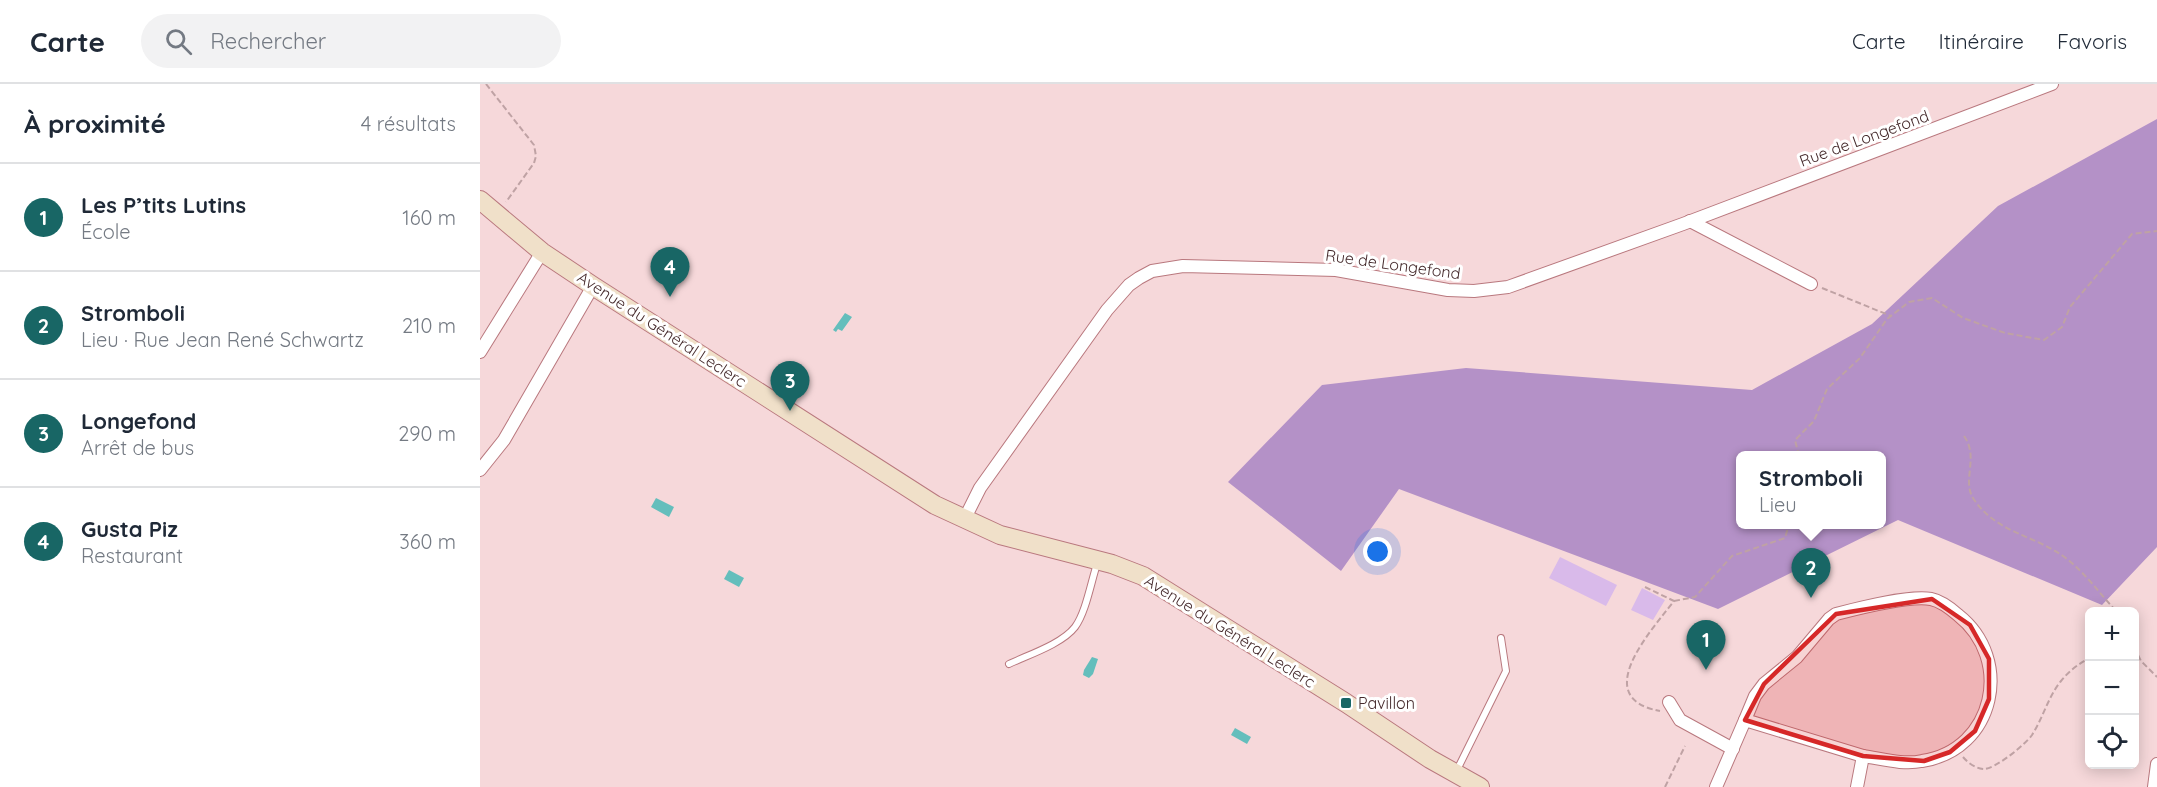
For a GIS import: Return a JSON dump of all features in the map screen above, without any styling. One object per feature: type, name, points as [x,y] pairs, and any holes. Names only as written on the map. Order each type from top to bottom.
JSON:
[{"type":"main road","name":"Avenue du Général Leclerc","points":[[480,200],[542,252],[935,505],[1000,535],[1098,560],[1143,576],[1346,703],[1430,759],[1480,787]]},
{"type":"street","name":"Rue de Longefond","points":[[964,520],[980,488],[1107,310],[1129,285],[1152,271],[1184,266],[1336,270],[1448,290],[1474,291],[1508,287],[2052,84]]},
{"type":"street","points":[[1690,221],[1811,284]]},
{"type":"street","points":[[480,352],[542,252]]},
{"type":"street","points":[[480,470],[504,440],[593,286]]},
{"type":"street","points":[[1716,787],[1755,696],[1764,684],[1797,657],[1829,619],[1836,614],[1910,599],[1932,599],[1943,604],[1970,625],[1985,648],[1989,659],[1991,685],[1982,719],[1967,739],[1955,749],[1924,761],[1896,762],[1863,756],[1745,720]]},
{"type":"street","points":[[1669,702],[1680,720],[1732,749]]},
{"type":"street","points":[[1857,787],[1863,756]]},
{"type":"street","points":[[2154,787],[2157,764]]},
{"type":"lane","points":[[1009,664],[1062,638],[1075,627],[1098,560]]},
{"type":"lane","points":[[1456,774],[1506,670],[1501,638]]},
{"type":"path","points":[[486,84],[534,145],[536,156],[534,163],[496,215]]},
{"type":"path","points":[[1798,451],[1795,440],[1814,421],[1827,389],[1860,358],[1887,319],[1909,302],[1932,298],[1963,318],[2005,333],[2044,340],[2062,327],[2070,308],[2132,234],[2157,231]]},
{"type":"path","points":[[1811,284],[1891,316]]},
{"type":"path","points":[[1964,436],[1972,451],[1970,487],[1972,498],[1976,503],[2000,525],[2062,555],[2095,584],[2113,607]]},
{"type":"path","points":[[1644,587],[1674,601],[1695,597],[1732,556],[1785,538],[1788,529]]},
{"type":"path","points":[[1674,601],[1646,637],[1627,670],[1626,689],[1633,699],[1648,708],[1676,714]]},
{"type":"path","points":[[2139,657],[2157,676]]},
{"type":"path","points":[[1960,755],[1980,769],[1987,769],[2012,754],[2032,734],[2062,680],[2073,668],[2085,661]]},
{"type":"path","points":[[1665,787],[1685,746]]},
{"type":"highlighted area","points":[[1932,599],[1970,625],[1989,659],[1989,699],[1975,731],[1950,752],[1924,761],[1863,756],[1745,720],[1764,684],[1836,614]]},
{"type":"shaded area","points":[[2157,119],[2157,547],[2102,605],[1898,520],[1886,526],[1886,451],[1736,451],[1736,529],[1880,529],[1718,609],[1399,489],[1341,571],[1228,482],[1322,385],[1466,368],[1752,390],[1872,324],[1998,206]]},
{"type":"shaded area","points":[[1560,557],[1617,585],[1606,606],[1549,578]]},
{"type":"shaded area","points":[[1642,588],[1665,600],[1653,620],[1631,610]]},
{"type":"water","points":[[845,313],[852,317],[842,331],[838,329],[836,332],[833,330]]},
{"type":"water","points":[[656,498],[674,507],[669,517],[651,507]]},
{"type":"water","points":[[729,570],[744,578],[739,587],[724,579]]},
{"type":"water","points":[[1092,657],[1098,659],[1093,674],[1089,678],[1083,675]]},
{"type":"water","points":[[1235,728],[1251,737],[1247,744],[1231,735]]},
{"type":"place","name":"Gusta Piz","points":[[670,297]]},
{"type":"place","name":"Longefond","points":[[790,411]]},
{"type":"place","name":"Stromboli","points":[[1811,598]]},
{"type":"place","name":"Les P’tits Lutins","points":[[1706,670]]},
{"type":"place","name":"Pavillon","points":[[1346,703]]}]
